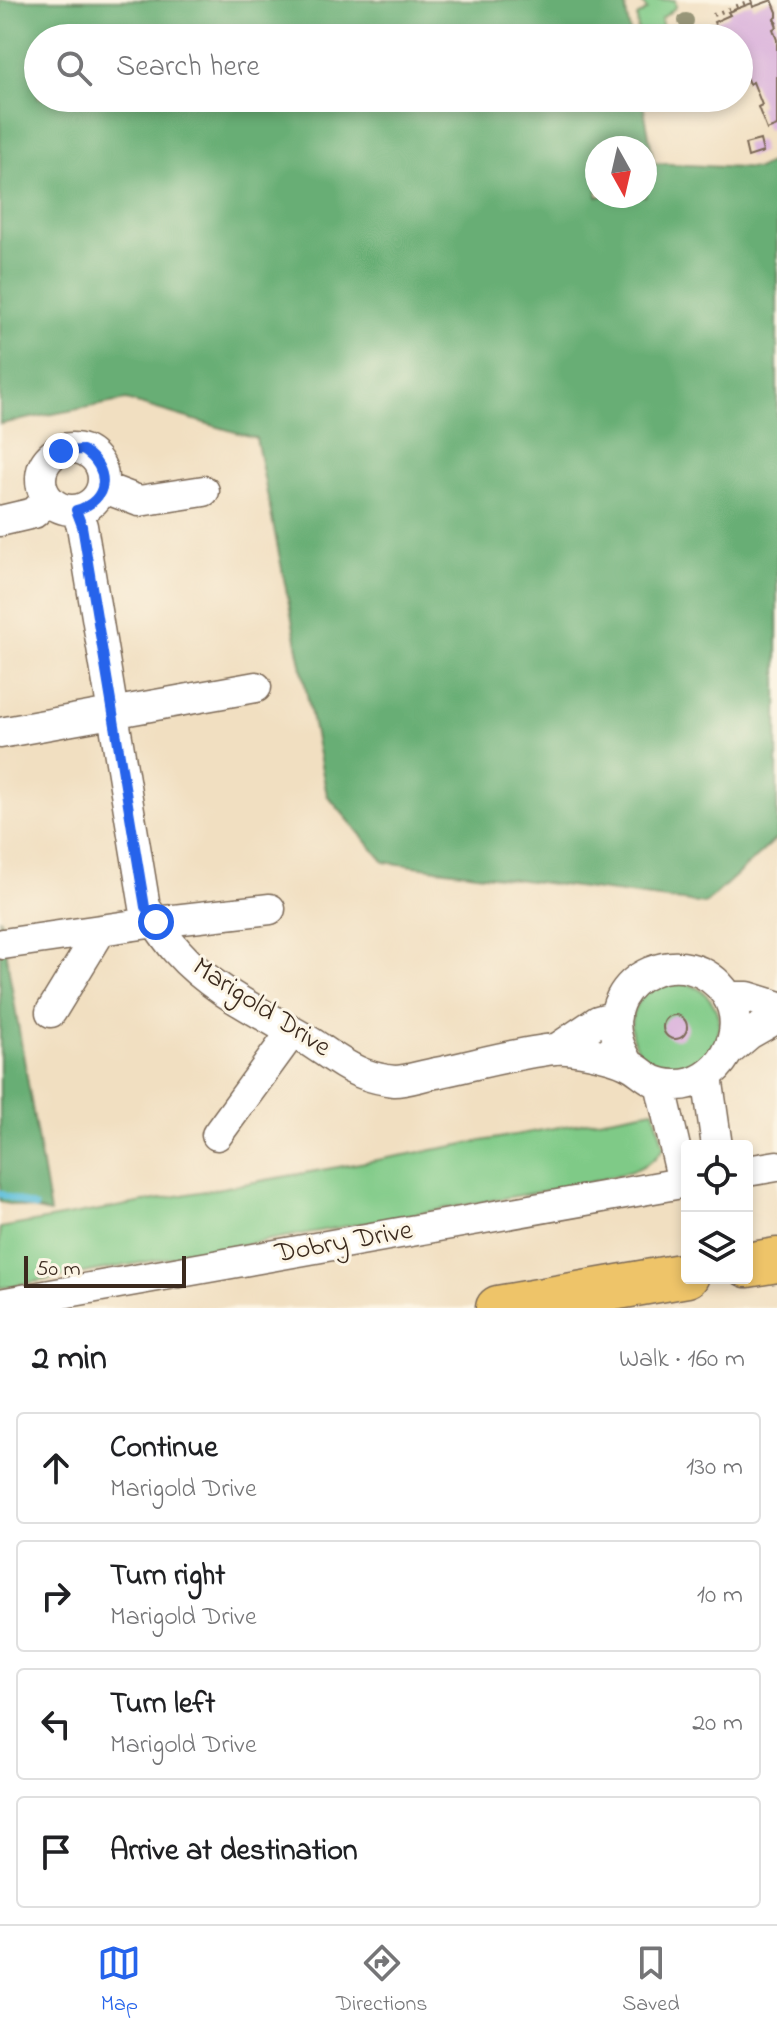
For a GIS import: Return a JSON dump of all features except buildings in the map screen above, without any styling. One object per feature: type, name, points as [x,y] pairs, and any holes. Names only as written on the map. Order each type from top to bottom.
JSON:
[{"type":"highway","points":[[753,1264],[777,1260]]},
{"type":"highway","points":[[498,1308],[681,1276]]},
{"type":"street","name":"Marigold Drive","points":[[102,487],[100,465],[83,450],[61,451],[51,457],[41,477],[43,488],[82,526],[145,907],[178,952],[220,988],[292,1032],[363,1074],[394,1081],[558,1048],[598,1021],[616,1016]]},
{"type":"street","points":[[0,521],[62,504],[93,503],[102,487],[139,501],[204,491]]},
{"type":"street","points":[[0,733],[256,687]]},
{"type":"street","points":[[3,944],[270,909]]},
{"type":"street","points":[[51,1012],[101,930]]},
{"type":"street","points":[[628,1063],[617,1041],[616,1016],[622,998],[633,983],[647,972],[684,966],[716,982],[728,997],[735,1024],[729,1051],[723,1062],[707,1076],[679,1085],[660,1083],[681,1166]]},
{"type":"street","points":[[728,997],[748,997],[777,1006]]},
{"type":"street","points":[[729,1051],[749,1034],[777,1018]]},
{"type":"street","points":[[217,1135],[292,1032]]},
{"type":"street","name":"Marigold Drive","points":[[558,1048],[628,1063],[648,1079],[660,1083]]},
{"type":"street","points":[[707,1076],[716,1140]]},
{"type":"street","points":[[753,1170],[777,1166]]},
{"type":"street","name":"Dobry Drive","points":[[0,1304],[41,1302],[681,1183]]},
{"type":"path","points":[[713,15],[752,0]]},
{"type":"green space","points":[[0,0],[624,0],[628,24],[24,24],[24,112],[645,112],[649,136],[585,136],[585,208],[657,208],[657,163],[757,169],[777,160],[777,838],[705,904],[384,862],[327,795],[256,438],[126,400],[0,424]]},
{"type":"green space","points":[[640,0],[675,0],[676,7],[661,19],[662,24],[637,24],[637,17],[647,10]]},
{"type":"green space","points":[[0,918],[50,1213],[0,1202]]},
{"type":"green space","points":[[675,982],[692,985],[706,995],[716,1009],[719,1026],[716,1043],[706,1057],[692,1067],[675,1070],[658,1067],[644,1057],[634,1043],[631,1026],[634,1009],[644,995],[658,985]]},
{"type":"green space","points":[[654,1110],[664,1147],[649,1163],[616,1176],[0,1288],[0,1228]]},
{"type":"waterway","points":[[0,1194],[35,1207]]},
{"type":"route","points":[[61,451],[83,450],[100,465],[103,476],[102,487],[93,503],[76,510],[82,526],[145,907],[156,922]]}]
